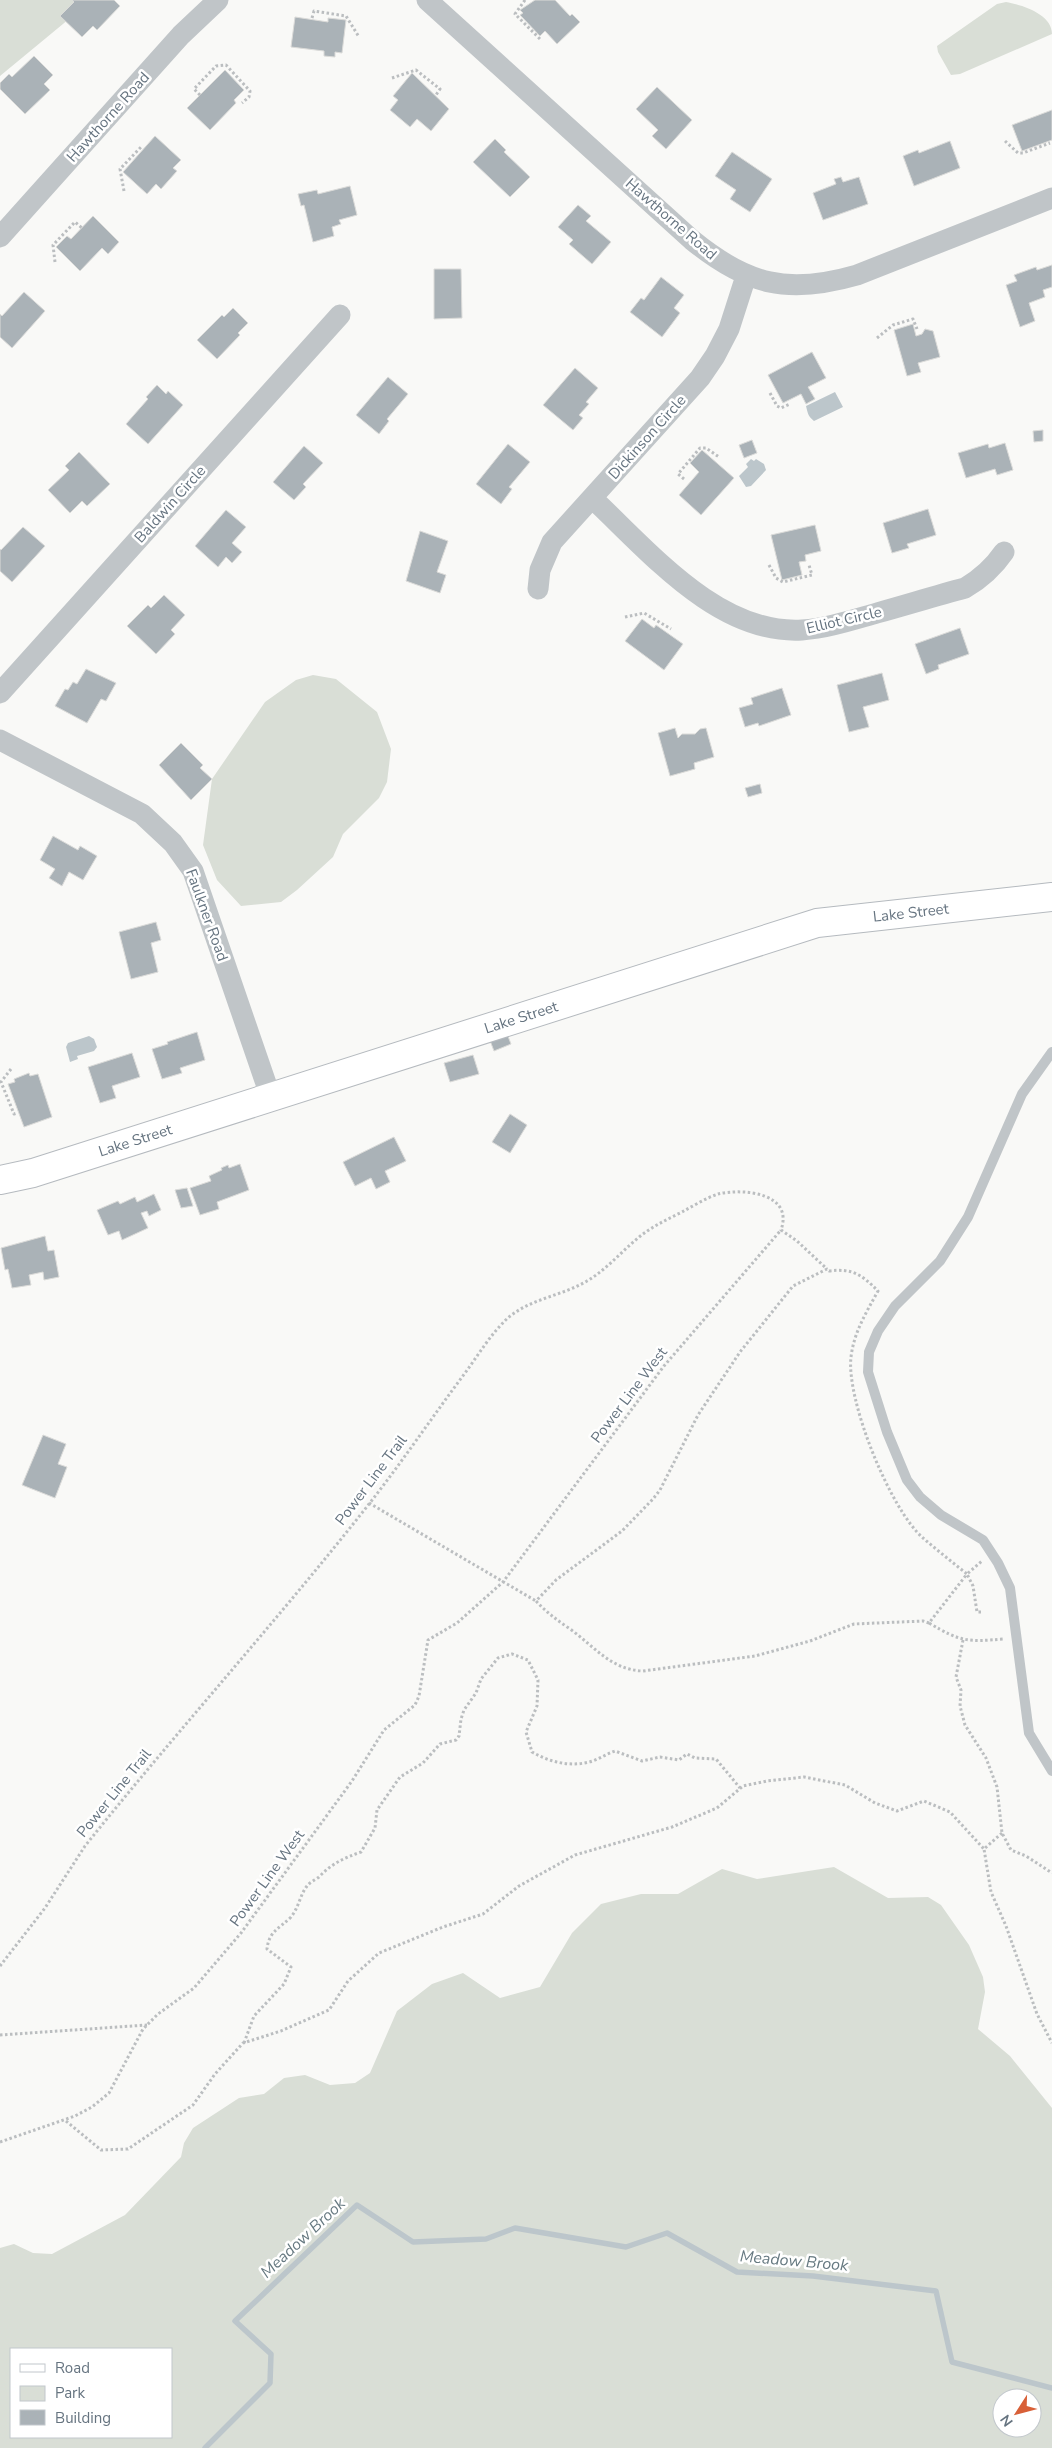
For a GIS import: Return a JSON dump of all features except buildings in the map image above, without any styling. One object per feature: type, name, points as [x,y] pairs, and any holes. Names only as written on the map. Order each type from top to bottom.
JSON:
[{"type":"main road","name":"Lake Street","points":[[0,1180],[33,1173],[818,923],[1052,897]]},
{"type":"street","name":"Hawthorne Road","points":[[0,237],[193,22],[218,0]]},
{"type":"street","name":"Hawthorne Road","points":[[427,0],[692,240],[717,260],[746,276],[775,284],[803,285],[830,283],[857,275],[1052,198]]},
{"type":"street","name":"Dickinson Circle","points":[[538,589],[540,570],[552,542],[681,400],[715,356],[730,329],[746,276]]},
{"type":"street","name":"Baldwin Circle","points":[[0,693],[340,315]]},
{"type":"street","name":"Elliot Circle","points":[[592,498],[683,582],[712,605],[746,621],[783,629],[802,630],[838,624],[965,588],[994,567],[1004,552]]},
{"type":"street","name":"Faulkner Road","points":[[0,740],[142,814],[174,843],[193,871],[271,1098]]},
{"type":"lane","points":[[1052,1052],[1022,1094],[968,1217],[940,1261],[895,1306],[878,1331],[869,1352],[868,1372],[876,1402],[906,1480],[920,1497],[941,1515],[982,1540],[1010,1588],[1028,1733],[1052,1771]]},
{"type":"path","points":[[524,0],[515,14],[540,39]]},
{"type":"path","points":[[312,18],[314,12],[346,16],[359,37]]},
{"type":"path","points":[[200,94],[194,89],[216,66],[226,64],[250,91],[249,97],[242,103]]},
{"type":"path","points":[[392,78],[416,70],[440,89],[436,95]]},
{"type":"path","points":[[1005,141],[1018,153],[1023,154],[1050,143]]},
{"type":"path","points":[[124,191],[120,169],[142,146]]},
{"type":"path","points":[[55,262],[53,245],[75,222],[82,228]]},
{"type":"path","points":[[878,338],[893,325],[914,319],[917,329]]},
{"type":"path","points":[[770,393],[777,406],[781,408],[790,404]]},
{"type":"path","points":[[684,479],[678,474],[700,448],[706,448],[719,457]]},
{"type":"path","points":[[769,565],[776,578],[783,582],[812,575],[809,566]]},
{"type":"path","points":[[625,617],[644,613],[671,629]]},
{"type":"path","points":[[11,1069],[1,1082],[14,1114],[17,1112]]},
{"type":"path","name":"Power Line Trail","points":[[0,1966],[45,1908],[85,1846],[370,1503],[506,1319],[518,1310],[538,1300],[551,1298],[591,1279],[638,1237],[659,1223],[717,1194],[738,1192],[757,1194],[777,1201],[783,1210],[785,1221],[781,1230]]},
{"type":"path","points":[[781,1230],[797,1241],[829,1272],[847,1271],[862,1276],[878,1291],[860,1324],[851,1357],[850,1374],[859,1413],[888,1488],[899,1508],[922,1538],[967,1574],[973,1586],[977,1612],[981,1612]]},
{"type":"path","name":"Power Line West","points":[[0,2142],[75,2116],[98,2103],[109,2093],[147,2025],[158,2014],[194,1988],[241,1933],[352,1781],[384,1730],[415,1706],[420,1689],[428,1640],[457,1623],[503,1582],[664,1366],[781,1230]]},
{"type":"path","points":[[536,1601],[556,1580],[622,1531],[653,1499],[660,1490],[698,1415],[740,1352],[793,1286],[827,1269]]},
{"type":"path","points":[[370,1503],[536,1601],[556,1620],[608,1660],[629,1670],[643,1671],[755,1656],[810,1641],[854,1624],[923,1621],[953,1638],[962,1640],[1017,1638]]},
{"type":"path","points":[[929,1623],[967,1574],[991,1554]]},
{"type":"path","points":[[962,1640],[956,1677],[961,1690],[960,1706],[965,1725],[986,1758],[997,1787],[1002,1832],[1011,1850],[1026,1856],[1052,1873]]},
{"type":"path","points":[[66,2121],[101,2150],[128,2149],[193,2105],[215,2074],[243,2043],[254,2016],[284,1984],[290,1967],[267,1949],[268,1937],[292,1916],[301,1902],[307,1886],[326,1868],[335,1865],[341,1859],[361,1852],[375,1828],[378,1810],[400,1777],[423,1763],[440,1744],[456,1740],[459,1736],[464,1710],[476,1693],[481,1679],[498,1658],[512,1654],[528,1660],[538,1680],[537,1706],[526,1732],[532,1752],[544,1759],[559,1763],[589,1762],[615,1751],[634,1760],[642,1761],[660,1757],[679,1760],[687,1754],[695,1758],[716,1759],[740,1788]]},
{"type":"path","points":[[243,2043],[282,2030],[329,2010],[348,1981],[380,1953],[443,1926],[483,1914],[519,1886],[575,1855],[672,1827],[717,1808],[740,1788],[767,1781],[804,1777],[845,1784],[875,1803],[897,1811],[924,1800],[950,1812],[984,1848],[991,1892],[1009,1934],[1037,2014],[1052,2043]]},
{"type":"path","points":[[984,1848],[1002,1832]]},
{"type":"path","points":[[0,2034],[147,2025]]},
{"type":"green space","points":[[0,0],[92,0],[0,76]]},
{"type":"green space","points":[[1006,2],[1028,8],[1042,16],[1051,27],[1052,34],[960,74],[951,75],[938,52],[937,46],[997,4]]},
{"type":"green space","points":[[313,675],[336,679],[377,712],[391,749],[387,782],[379,798],[343,834],[333,857],[297,890],[281,902],[241,906],[217,880],[203,845],[212,779],[265,702],[296,680]]},
{"type":"green space","points":[[834,1867],[888,1898],[928,1897],[941,1905],[969,1945],[983,1977],[985,1992],[978,2029],[1010,2056],[1052,2108],[1052,2448],[0,2448],[0,2248],[14,2244],[33,2253],[52,2254],[125,2215],[181,2157],[184,2143],[193,2128],[239,2098],[264,2094],[284,2078],[305,2075],[330,2085],[355,2083],[370,2073],[397,2011],[432,1984],[463,1973],[500,1998],[540,1987],[572,1933],[601,1904],[641,1894],[678,1894],[722,1869],[757,1879]]},
{"type":"shaded area","points":[[835,392],[843,407],[814,421],[810,418],[806,406]]},
{"type":"shaded area","points":[[751,459],[754,461],[756,459],[764,464],[766,470],[751,486],[746,487],[739,476],[748,467],[746,464]]},
{"type":"shaded area","points":[[89,1036],[94,1039],[97,1047],[94,1051],[77,1056],[78,1059],[70,1062],[66,1047],[68,1043]]},
{"type":"waterway","name":"Meadow Brook","points":[[205,2448],[270,2383],[271,2354],[235,2321],[357,2205],[413,2242],[486,2239],[515,2228],[626,2247],[667,2233],[737,2272],[813,2276],[936,2291],[952,2362],[1052,2388]]}]
